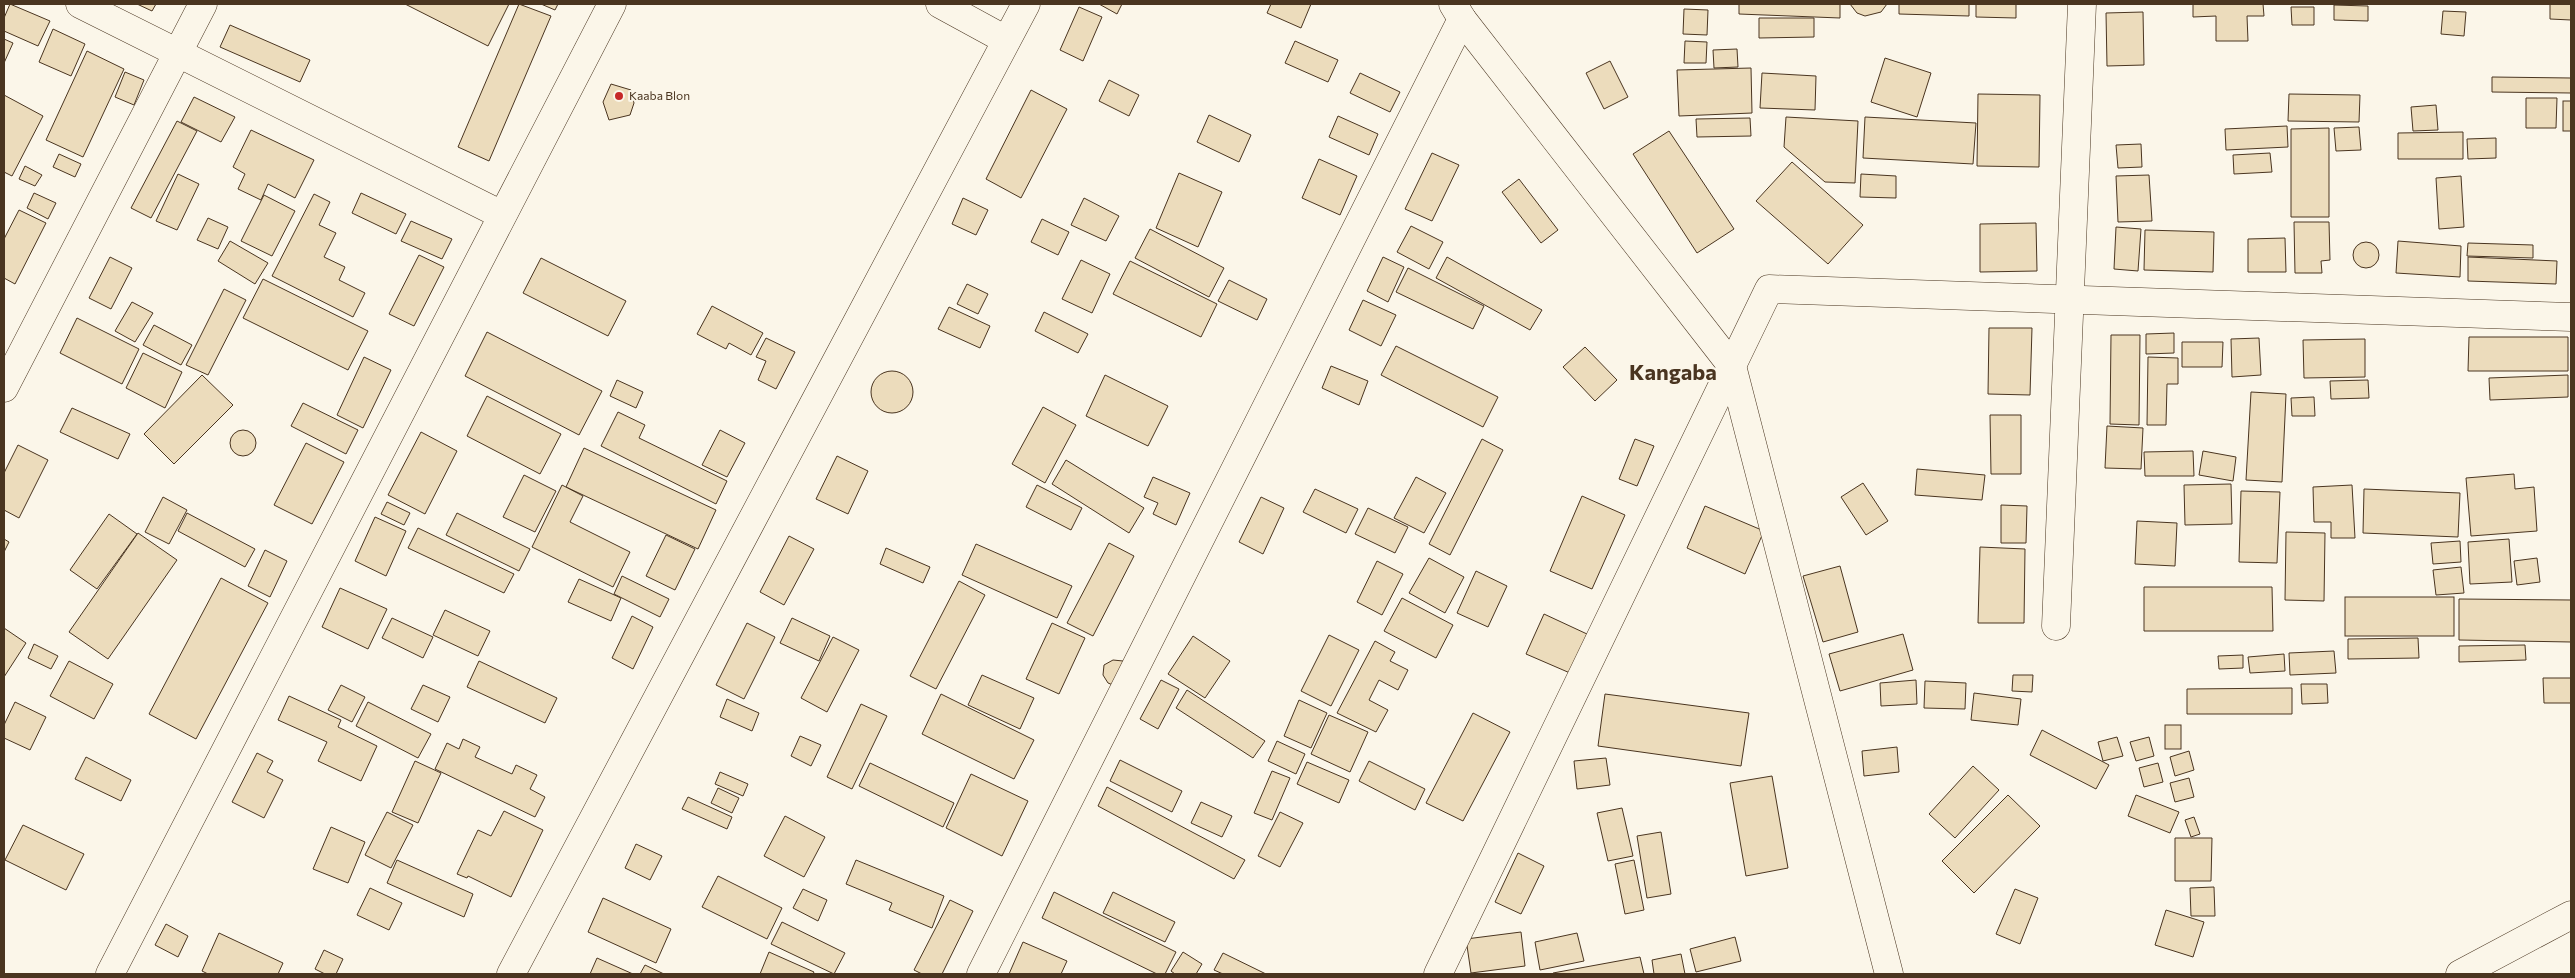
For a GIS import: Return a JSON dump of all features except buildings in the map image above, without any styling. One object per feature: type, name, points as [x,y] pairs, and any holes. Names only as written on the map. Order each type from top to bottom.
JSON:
[{"type":"street","points":[[80,4],[502,215]]},
{"type":"street","points":[[5,381],[203,4]]},
{"type":"street","points":[[110,974],[612,4]]},
{"type":"street","points":[[940,4],[1006,40]]},
{"type":"street","points":[[511,974],[1026,4]]},
{"type":"street","points":[[2056,626],[2082,4]]},
{"type":"street","points":[[981,974],[1457,11],[1732,366],[1889,974]]},
{"type":"street","points":[[1438,974],[1769,289],[2571,317]]},
{"type":"street","points":[[2460,974],[2569,921]]},
{"type":"place","name":"Kaaba Blon","points":[[619,96]]},
{"type":"district","name":"Kangaba","points":[[1673,372]]}]
